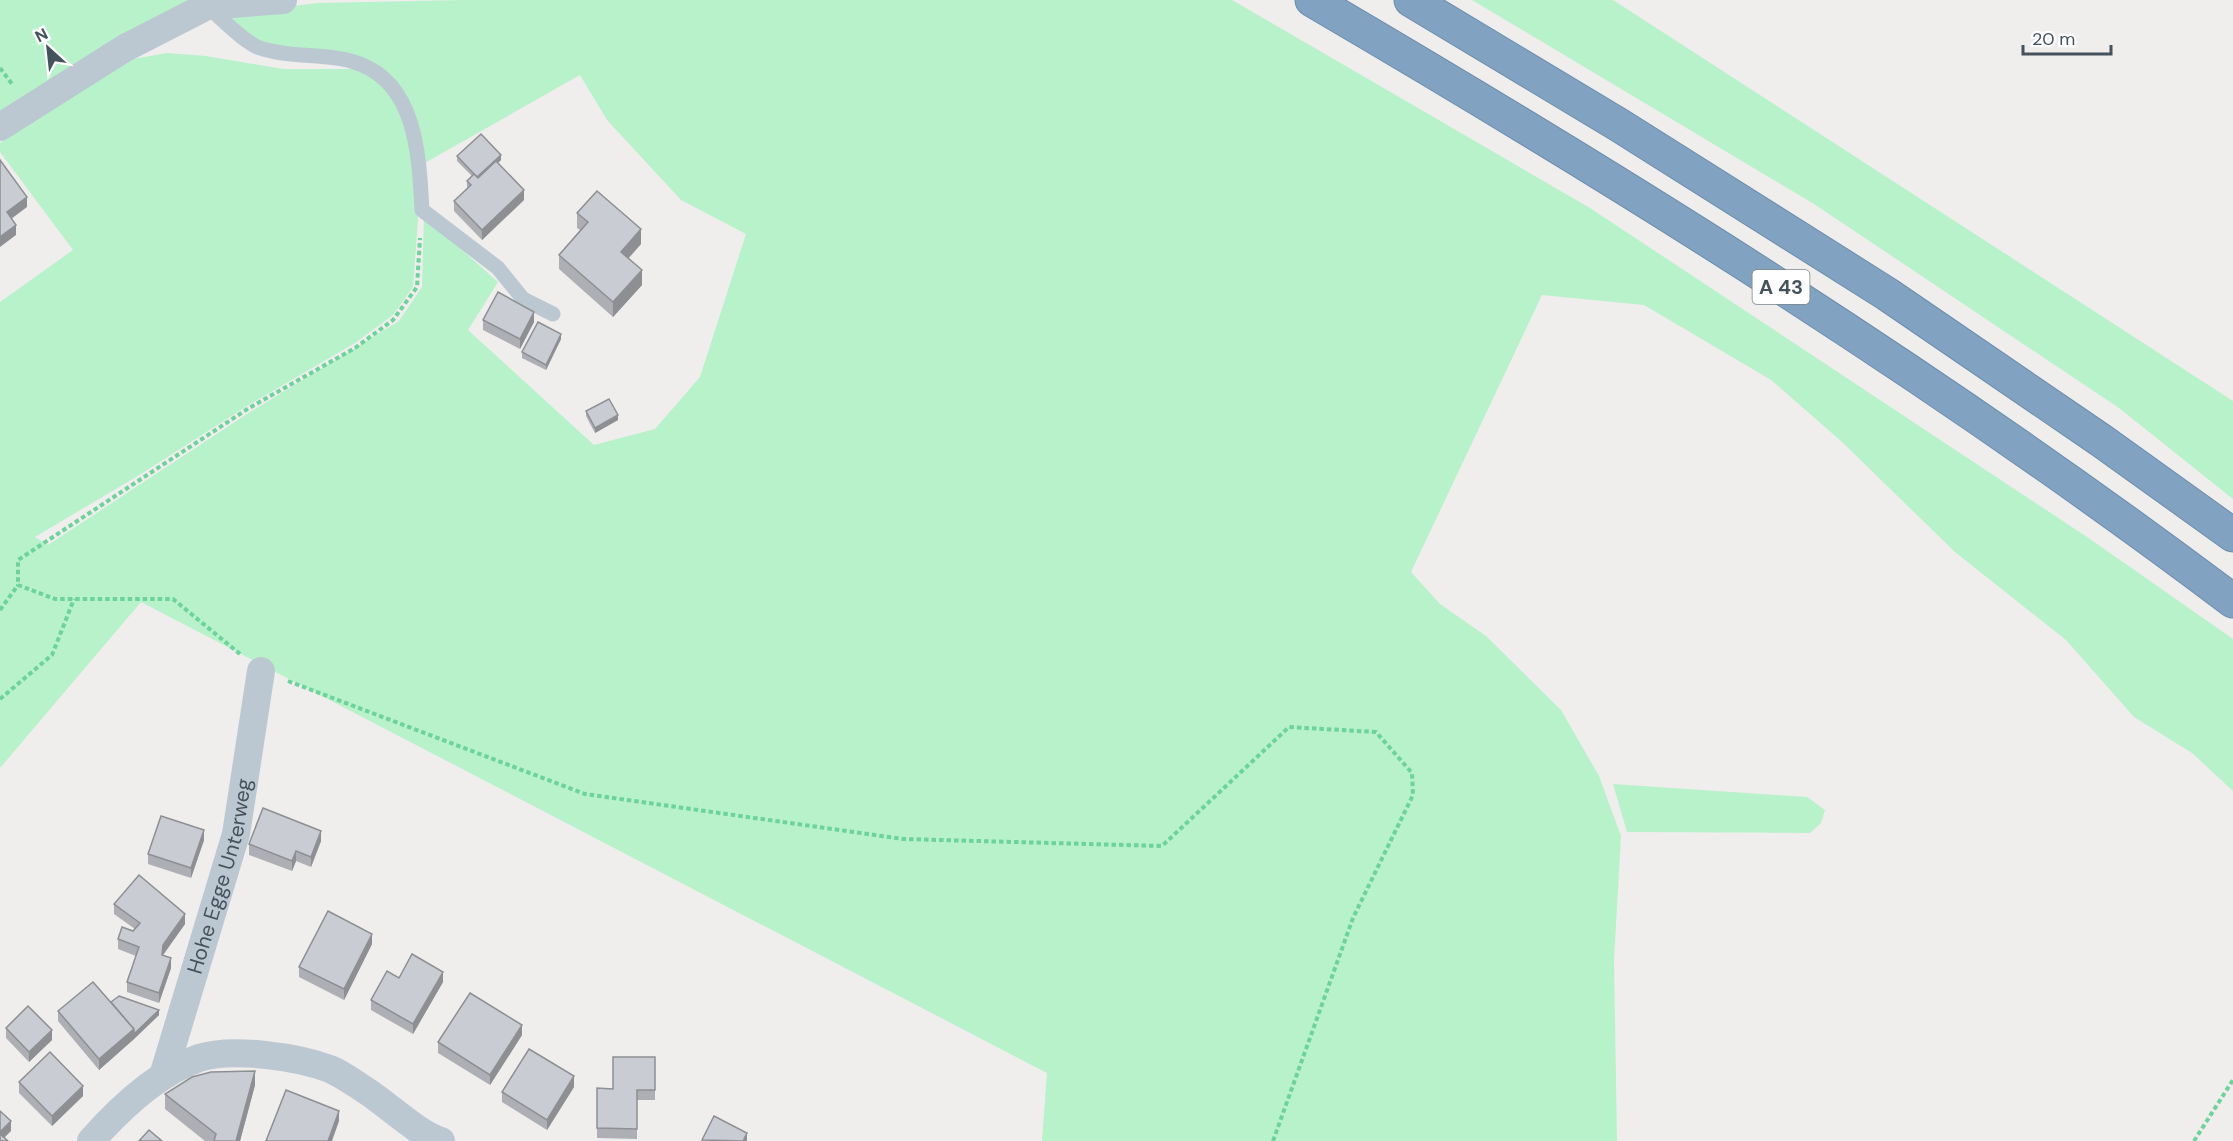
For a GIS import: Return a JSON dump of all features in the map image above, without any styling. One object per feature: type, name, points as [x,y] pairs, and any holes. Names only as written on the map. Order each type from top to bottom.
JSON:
[{"type":"highway","name":"A 43","points":[[1312,0],[1470,93],[1790,292],[1986,424],[2233,602]]},
{"type":"highway","name":"A 43","points":[[1411,0],[1619,125],[1887,294],[2102,441],[2233,535]]},
{"type":"street","points":[[0,127],[125,48],[207,6],[283,0]]},
{"type":"street","name":"Hohe Egge Unterweg","points":[[162,1076],[236,834],[261,671]]},
{"type":"street","points":[[91,1141],[133,1099],[162,1076],[200,1058],[232,1054],[281,1057],[330,1069],[366,1090],[441,1141]]},
{"type":"lane","points":[[207,6],[259,48],[359,64],[390,82],[412,124],[420,168],[422,210],[498,268],[523,299],[552,314]]},
{"type":"path","points":[[0,610],[18,585],[18,560],[211,433],[355,348],[393,320],[417,287],[422,210]]},
{"type":"path","points":[[18,585],[55,599],[173,599],[261,671],[585,794],[903,839],[1162,846],[1289,727],[1376,732],[1412,772],[1413,795],[1353,918],[1273,1141]]},
{"type":"path","points":[[0,699],[52,655],[74,600]]},
{"type":"path","points":[[2194,1141],[2233,1080]]},
{"type":"green space","points":[[0,0],[204,0],[0,115]]},
{"type":"green space","points":[[463,0],[1232,0],[1590,208],[2090,539],[2233,639],[2233,791],[2192,753],[2134,717],[2066,640],[1955,552],[1841,441],[1771,380],[1644,305],[1542,295],[1411,572],[1440,604],[1486,636],[1561,710],[1599,776],[1621,836],[1614,960],[1617,1141],[1042,1141],[1047,1073],[141,602],[0,768],[0,302],[73,250],[0,152],[0,143],[77,86],[133,59],[167,53],[206,56],[283,69],[356,69],[387,85],[408,125],[415,170],[418,220],[413,287],[393,315],[355,343],[247,406],[141,474],[35,537],[48,545],[247,414],[399,321],[422,287],[424,216],[498,282],[468,330],[594,445],[655,429],[700,377],[746,234],[681,200],[607,120],[580,75],[423,164],[416,123],[396,81],[362,59],[261,43],[223,14],[318,3]]},
{"type":"green space","points":[[1472,0],[1613,0],[2233,401],[2233,499],[2119,408],[1814,204]]},
{"type":"green space","points":[[1613,784],[1807,797],[1825,810],[1821,823],[1810,833],[1627,832]]},
{"type":"building","points":[[481,134],[501,155],[477,177],[457,156]]},
{"type":"building","points":[[0,160],[27,197],[7,212],[16,225],[0,237]]},
{"type":"building","points":[[496,161],[524,190],[482,230],[454,201],[471,185],[467,181],[474,174],[478,178]]},
{"type":"building","points":[[597,191],[641,229],[621,252],[642,270],[613,302],[559,255],[588,222],[577,213]]},
{"type":"building","points":[[498,292],[534,312],[520,339],[483,320]]},
{"type":"building","points":[[538,322],[561,334],[546,365],[522,352]]},
{"type":"building","points":[[609,399],[618,415],[595,428],[586,411]]},
{"type":"building","points":[[263,808],[321,831],[311,857],[296,851],[292,861],[249,844]]},
{"type":"building","points":[[161,816],[204,830],[191,868],[148,854]]},
{"type":"building","points":[[139,875],[185,914],[163,945],[162,955],[171,958],[159,993],[127,982],[139,947],[118,939],[122,927],[133,931],[140,923],[114,904]]},
{"type":"building","points":[[328,911],[372,934],[344,989],[299,967]]},
{"type":"building","points":[[412,954],[443,972],[413,1024],[371,1000],[387,971],[399,978]]},
{"type":"building","points":[[93,982],[134,1029],[99,1059],[58,1011]]},
{"type":"building","points":[[470,993],[522,1025],[490,1075],[438,1042]]},
{"type":"building","points":[[119,996],[159,1010],[134,1034],[134,1029],[111,1002]]},
{"type":"building","points":[[28,1006],[52,1030],[29,1052],[6,1028]]},
{"type":"building","points":[[529,1049],[574,1076],[547,1120],[502,1092]]},
{"type":"building","points":[[50,1052],[83,1086],[52,1116],[19,1082]]},
{"type":"building","points":[[613,1057],[655,1057],[655,1090],[637,1090],[637,1129],[597,1128],[597,1088],[613,1089]]},
{"type":"building","points":[[255,1071],[236,1141],[214,1141],[216,1134],[165,1094],[192,1077],[211,1072]]},
{"type":"building","points":[[286,1090],[339,1111],[328,1141],[266,1141]]},
{"type":"building","points":[[0,1111],[11,1121],[0,1132]]},
{"type":"building","points":[[714,1116],[747,1133],[743,1141],[702,1140]]},
{"type":"building","points":[[149,1130],[162,1141],[139,1141]]},
{"type":"building","points":[[0,1134],[8,1141],[0,1141]]}]
